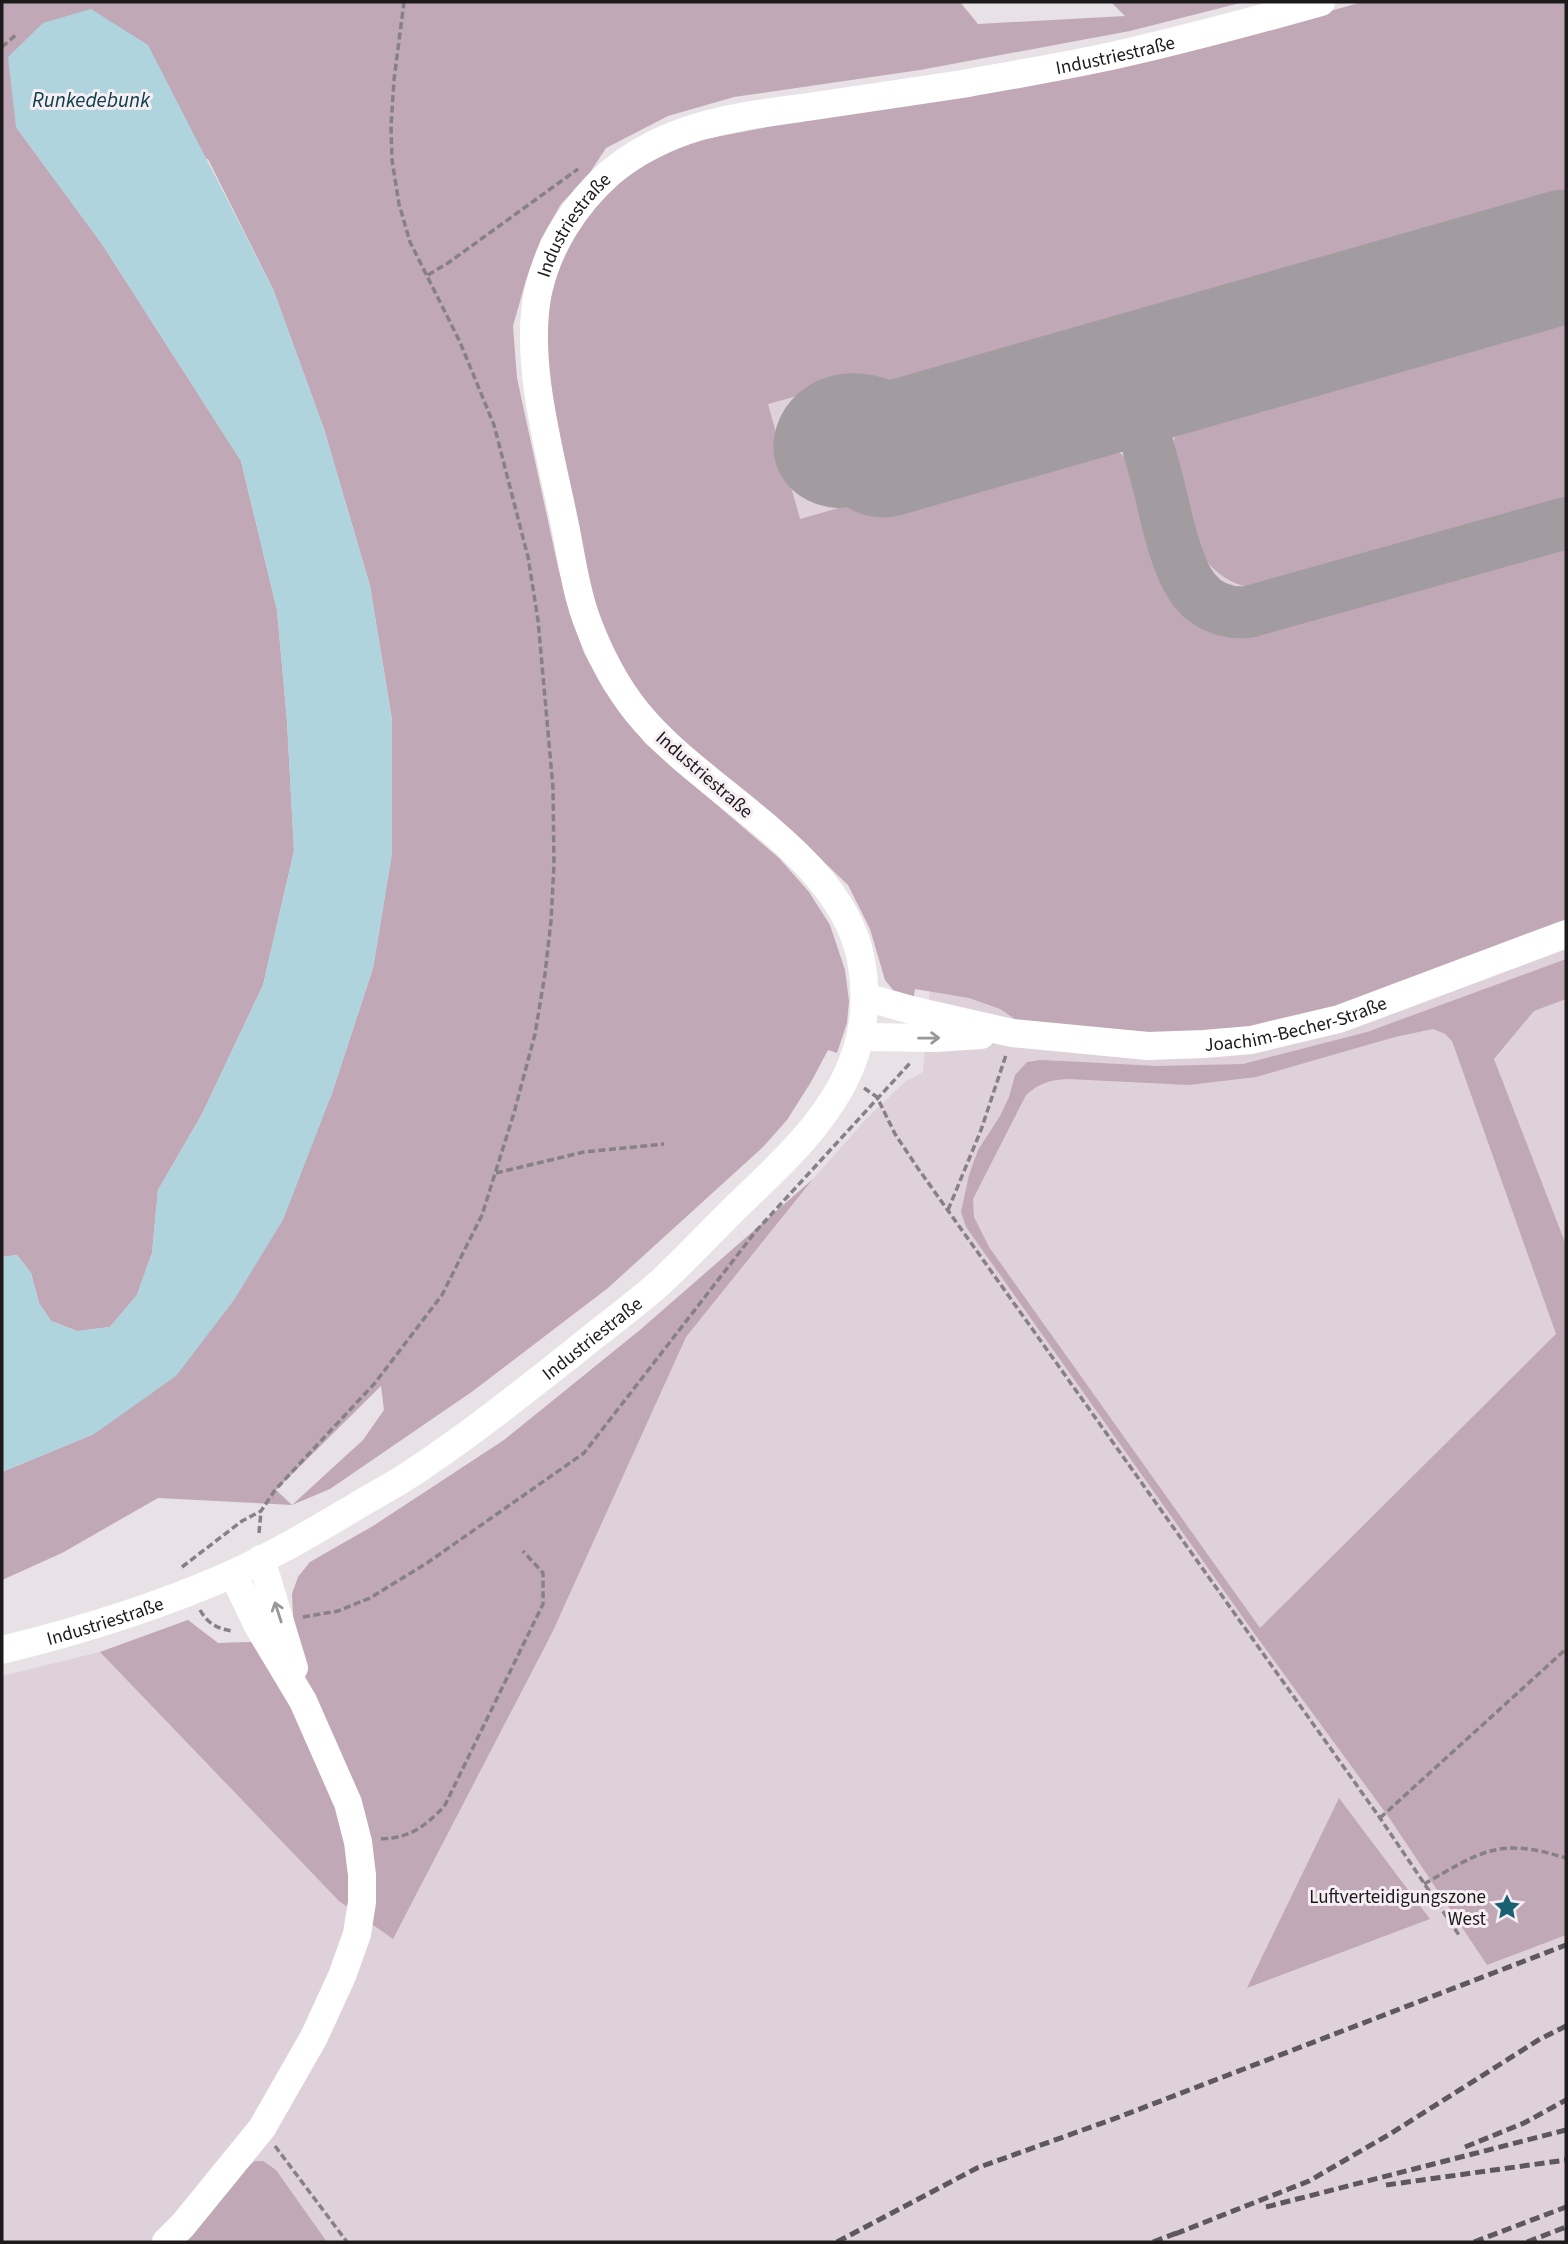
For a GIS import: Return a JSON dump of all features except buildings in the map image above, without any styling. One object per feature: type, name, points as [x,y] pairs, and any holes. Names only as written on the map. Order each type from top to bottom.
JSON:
[{"type":"street","name":"Industriestraße","points":[[2,1650],[92,1627],[186,1575],[233,1574],[260,1547],[413,1472],[486,1421],[660,1283],[796,1148],[825,1113],[845,1080],[861,1037],[865,997],[860,957],[851,925],[832,894],[779,837],[679,755],[642,719],[619,688],[586,620],[555,476],[533,348],[537,300],[548,261],[565,225],[587,195],[615,169],[653,144],[687,129],[729,118],[959,84],[1121,54],[1321,2]]},
{"type":"street","name":"Joachim-Becher-Straße","points":[[865,997],[915,1012],[1012,1033],[1148,1046],[1251,1040],[1339,1019],[1566,934]]},
{"type":"street","name":"Joachim-Becher-Straße","points":[[861,1037],[935,1038],[1012,1033]]},
{"type":"street","points":[[260,1547],[270,1624]]},
{"type":"street","points":[[166,2242],[262,2128],[314,2036],[342,1976],[357,1934],[362,1902],[358,1842],[348,1803],[270,1624],[233,1574]]},
{"type":"path","points":[[404,2],[391,126],[399,204],[410,242],[460,342],[494,425],[528,558],[538,621],[553,788],[554,864],[545,974],[535,1034],[496,1172],[482,1215],[442,1295],[375,1383],[275,1490],[261,1511],[242,1521],[186,1575],[204,1616],[219,1628],[232,1631],[338,1611],[370,1598],[428,1563],[583,1453],[756,1231],[909,1063]]},
{"type":"path","points":[[2,47],[17,34]]},
{"type":"path","points":[[948,1210],[981,1130],[1012,1033]]},
{"type":"path","points":[[877,1097],[894,1134],[1380,1818],[1459,1934]]},
{"type":"path","points":[[496,1172],[584,1152],[664,1144]]},
{"type":"path","points":[[260,1547],[271,1530]]},
{"type":"path","points":[[358,1842],[394,1838],[420,1829],[444,1807],[543,1604],[543,1573],[523,1551]]},
{"type":"path","points":[[1380,1818],[1566,1649]]},
{"type":"path","points":[[1424,1884],[1476,1854],[1512,1847],[1539,1850],[1566,1858]]},
{"type":"path","points":[[262,2128],[348,2242]]},
{"type":"shaded area","points":[[2,2],[960,2],[978,24],[1125,16],[1111,2],[1244,2],[1130,31],[920,70],[734,97],[668,116],[606,148],[587,177],[561,204],[541,239],[513,326],[517,378],[571,615],[584,653],[603,688],[645,743],[779,858],[809,892],[830,925],[845,970],[849,1001],[847,1023],[837,1053],[828,1050],[787,1120],[763,1147],[608,1288],[473,1391],[330,1489],[292,1505],[158,1498],[62,1553],[2,1580],[2,1472],[94,1434],[331,1096],[373,968],[392,853],[392,720],[370,586],[324,429],[273,289],[208,159],[16,127],[102,244],[241,461],[277,610],[287,721],[294,851],[263,985],[202,1114],[158,1190],[152,1253],[137,1295],[110,1327],[77,1331],[51,1321],[39,1303],[31,1273],[17,1255],[2,1257]],"holes":[[[381,1386],[384,1410],[363,1440],[292,1505],[276,1490]]]},
{"type":"shaded area","points":[[1362,2],[1566,2],[1566,208],[907,395],[856,380],[768,404],[800,519],[1066,443],[1093,442],[1120,453],[1136,474],[1147,502],[1163,566],[1176,594],[1196,616],[1227,627],[1267,625],[1291,619],[1566,540],[1566,921],[1318,1013],[1263,1025],[1203,1033],[1146,1034],[1018,1021],[1000,1009],[969,998],[915,989],[913,1001],[898,996],[885,980],[870,929],[848,885],[802,841],[729,785],[642,702],[594,612],[545,370],[550,286],[575,230],[612,187],[636,169],[690,142],[1250,34]]},
{"type":"shaded area","points":[[1566,2],[1566,2242],[2,2242],[2,1676],[100,1652],[188,1620],[218,1643],[250,1642],[294,1630],[292,1594],[298,1577],[310,1562],[373,1526],[504,1440],[640,1330],[813,1179],[867,1118],[906,1081],[923,1072],[930,988],[871,915],[568,453]]},
{"type":"shaded area","points":[[1566,302],[1566,505],[1283,586],[1255,589],[1236,583],[1212,568],[1190,532],[1172,466],[1173,443],[1177,432],[1193,409]]},
{"type":"shaded area","points":[[1566,959],[1566,999],[1534,1011],[1494,1059],[1566,1245],[1566,1935],[1487,1965],[1390,1819],[1254,1633],[966,1227],[961,1212],[978,1150],[1000,1116],[1015,1075],[1027,1062],[1040,1060],[1156,1066],[1243,1064],[1367,1032]],"holes":[[[1433,1029],[1445,1034],[1452,1041],[1556,1334],[1260,1628],[989,1247],[974,1217],[973,1199],[1026,1095],[1045,1083],[1068,1079],[1189,1085],[1256,1077],[1395,1037]]]},
{"type":"shaded area","points":[[813,1179],[686,1337],[552,1633],[393,1939],[339,1901],[100,1652],[188,1620],[218,1643],[250,1642],[294,1630],[292,1594],[298,1577],[310,1562],[373,1526],[504,1440],[640,1330]]},
{"type":"shaded area","points":[[1339,1798],[1430,1919],[1247,1988]]},
{"type":"shaded area","points":[[255,2161],[263,2161],[276,2170],[327,2242],[185,2242],[242,2171]]},
{"type":"water","name":"Runkedebunk","points":[[91,9],[148,45],[273,289],[324,429],[370,586],[392,720],[392,853],[373,968],[331,1096],[283,1220],[234,1300],[176,1376],[94,1434],[2,1472],[2,1257],[17,1255],[31,1273],[39,1303],[51,1321],[77,1331],[110,1327],[137,1295],[152,1253],[158,1190],[202,1114],[263,985],[294,851],[287,721],[277,610],[241,461],[102,244],[16,127],[8,57],[43,23]]},
{"type":"taxiway","points":[[1189,364],[1166,378],[1152,393],[1146,411],[1145,431],[1171,538],[1182,568],[1195,591],[1219,608],[1248,612],[1566,523]]},
{"type":"taxiway","points":[[1019,411],[1081,394],[1091,395],[1118,404],[1145,430]]},
{"type":"taxiway","points":[[883,451],[851,479],[837,482],[824,479],[810,471],[802,460],[799,447],[807,422],[816,412],[843,400],[867,401],[924,421],[963,427]]},
{"type":"runway","points":[[883,451],[1566,256]]},
{"type":"railway","points":[[837,2242],[977,2168],[1119,2117],[1566,1945]]},
{"type":"railway","points":[[1175,2234],[1309,2181],[1390,2134],[1540,2039],[1566,2026]]},
{"type":"railway","points":[[1465,2147],[1524,2123],[1566,2100]]},
{"type":"railway","points":[[1266,2207],[1566,2130]]},
{"type":"railway","points":[[1386,2185],[1566,2160]]},
{"type":"railway","points":[[1474,2242],[1566,2207]]},
{"type":"railway","points":[[1527,2242],[1566,2227]]},
{"type":"railway","points":[[1153,2242],[1182,2231]]},
{"type":"place","name":"Luftverteidigungszone West","points":[[1507,1907]]}]
